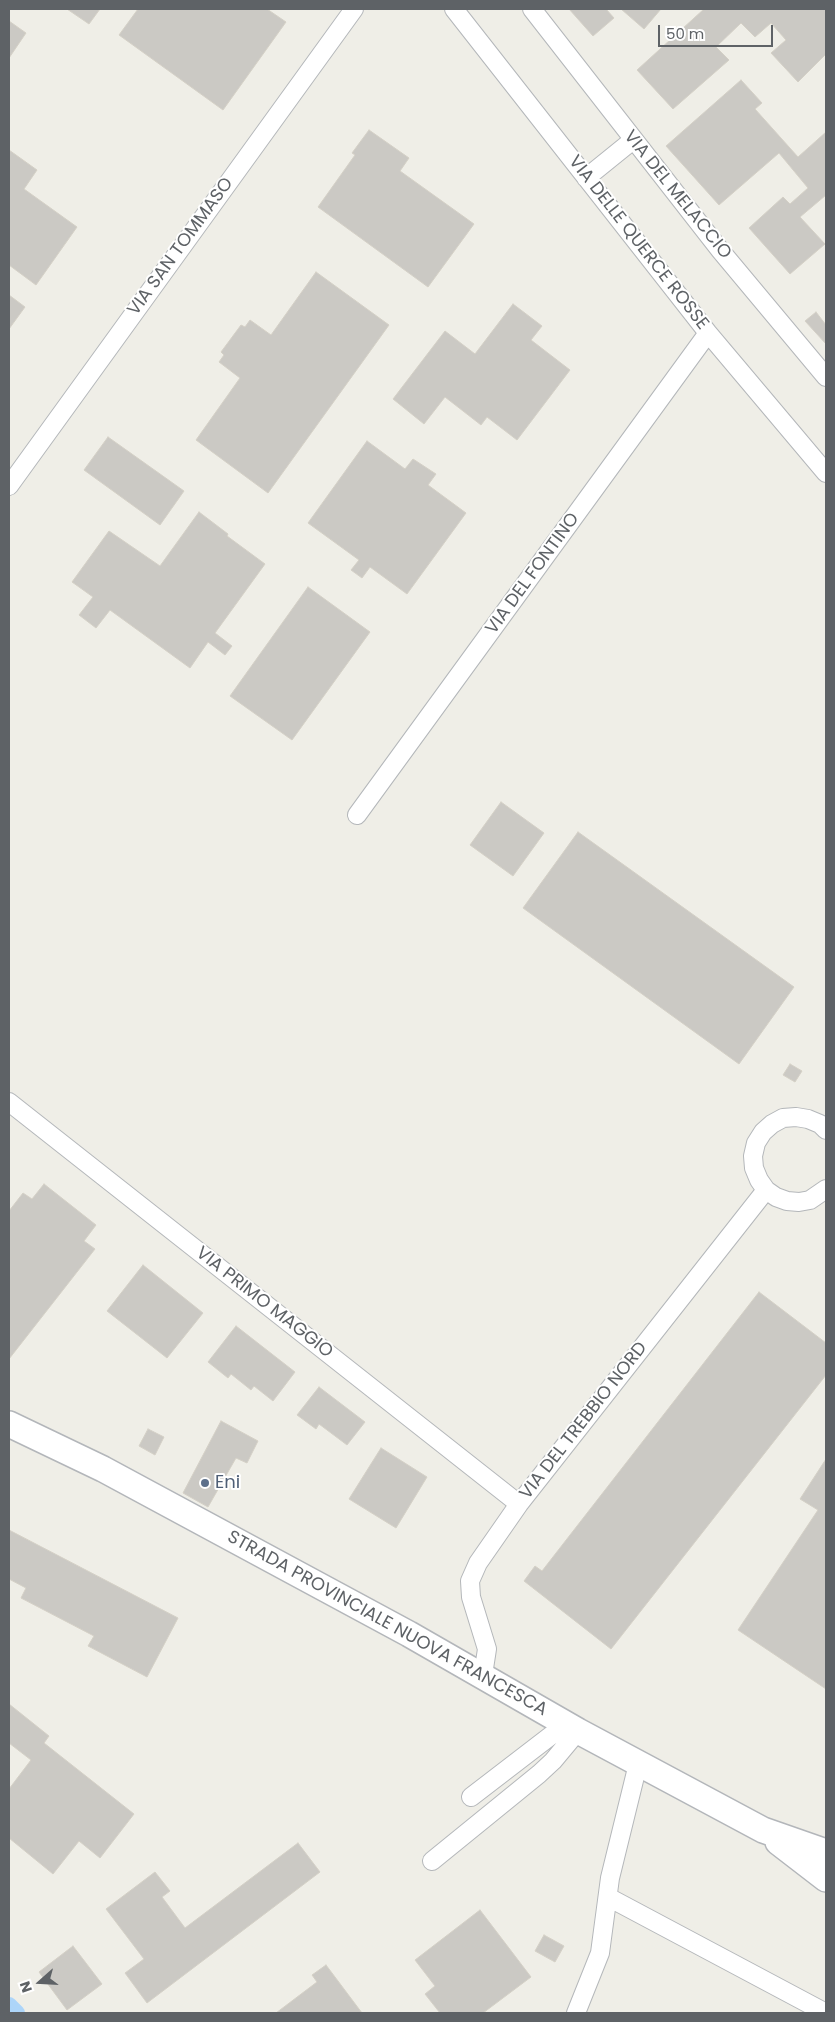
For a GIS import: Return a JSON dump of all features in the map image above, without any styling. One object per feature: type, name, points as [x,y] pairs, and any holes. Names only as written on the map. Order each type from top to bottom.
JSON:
[{"type":"main road","name":"STRADA PROVINCIALE NUOVA FRANCESCA","points":[[9,1424],[103,1469],[483,1675],[572,1728],[763,1830],[826,1852]]},
{"type":"main road","name":"STRADA PROVINCIALE NUOVA FRANCESCA","points":[[763,1830],[826,1879]]},
{"type":"street","name":"VIA SAN TOMMASO","points":[[9,486],[354,9]]},
{"type":"street","name":"VIA DELLE QUERCE ROSSE","points":[[454,9],[708,333],[826,473]]},
{"type":"street","name":"VIA DEL MELACCIO","points":[[532,9],[720,250],[826,377]]},
{"type":"street","points":[[586,178],[633,140]]},
{"type":"street","name":"VIA DEL FONTINO","points":[[357,815],[708,333]]},
{"type":"street","name":"VIA PRIMO MAGGIO","points":[[9,1102],[519,1504]]},
{"type":"street","points":[[824,1123],[808,1118],[796,1117],[784,1118],[772,1124],[763,1132],[756,1143],[754,1168],[766,1190],[781,1199],[799,1202],[810,1200],[826,1189]]},
{"type":"street","name":"VIA DEL TREBBIO NORD","points":[[483,1675],[487,1649],[471,1597],[470,1581],[478,1563],[519,1504],[766,1190]]},
{"type":"street","points":[[471,1797],[572,1728]]},
{"type":"street","points":[[432,1861],[553,1761],[572,1728]]},
{"type":"street","points":[[576,2013],[600,1953],[610,1878],[638,1764]]},
{"type":"street","points":[[608,1896],[826,2013]]},
{"type":"building","points":[[67,9],[100,9],[89,24]]},
{"type":"building","points":[[138,9],[267,9],[286,22],[223,110],[119,35]]},
{"type":"building","points":[[569,9],[606,9],[614,18],[593,36]]},
{"type":"building","points":[[621,9],[661,9],[644,29]]},
{"type":"building","points":[[704,9],[826,9],[826,54],[798,82],[771,53],[786,40],[771,23],[755,37],[741,23],[716,47],[729,60],[673,109],[637,70]]},
{"type":"building","points":[[9,21],[26,33],[9,58]]},
{"type":"building","points":[[741,80],[762,103],[755,109],[798,157],[826,132],[826,195],[800,217],[825,244],[790,274],[749,228],[783,197],[790,204],[808,188],[779,153],[719,205],[666,146]]},
{"type":"building","points":[[369,130],[409,158],[400,171],[474,224],[428,287],[318,207],[355,155],[352,153]]},
{"type":"building","points":[[9,150],[37,170],[24,189],[77,227],[36,285],[9,265]]},
{"type":"building","points":[[316,272],[389,325],[268,493],[196,440],[240,378],[219,362],[224,355],[221,352],[241,325],[245,327],[250,320],[271,335]]},
{"type":"building","points":[[9,295],[25,307],[9,329]]},
{"type":"building","points":[[513,304],[542,326],[531,340],[570,370],[517,440],[487,417],[481,425],[445,397],[424,424],[393,399],[445,331],[475,354]]},
{"type":"building","points":[[816,312],[826,325],[826,344],[805,321]]},
{"type":"building","points":[[108,437],[184,491],[160,525],[84,470]]},
{"type":"building","points":[[367,441],[405,469],[413,459],[436,474],[428,485],[466,513],[407,594],[370,567],[362,578],[351,570],[359,560],[308,523]]},
{"type":"building","points":[[199,512],[228,534],[227,536],[265,564],[215,633],[232,646],[225,655],[208,642],[190,668],[110,610],[96,628],[79,615],[93,597],[72,582],[109,531],[160,566]]},
{"type":"building","points":[[308,587],[370,632],[292,740],[230,696]]},
{"type":"building","points":[[501,802],[544,833],[513,876],[470,845]]},
{"type":"building","points":[[578,832],[794,987],[739,1064],[523,908]]},
{"type":"building","points":[[790,1064],[802,1071],[795,1082],[783,1075]]},
{"type":"building","points":[[44,1184],[96,1225],[84,1241],[95,1249],[9,1359],[9,1211],[23,1193],[32,1199]]},
{"type":"building","points":[[143,1265],[203,1313],[167,1358],[107,1311]]},
{"type":"building","points":[[759,1292],[826,1343],[826,1375],[611,1649],[524,1581],[535,1566],[542,1571]]},
{"type":"building","points":[[236,1326],[295,1372],[273,1401],[254,1386],[251,1390],[231,1374],[228,1378],[208,1362]]},
{"type":"building","points":[[319,1387],[365,1422],[347,1445],[319,1424],[316,1429],[297,1415]]},
{"type":"building","points":[[221,1421],[258,1441],[247,1463],[236,1458],[208,1507],[183,1493]]},
{"type":"building","points":[[148,1429],[164,1437],[155,1455],[139,1446]]},
{"type":"building","points":[[381,1448],[427,1477],[396,1528],[349,1499]]},
{"type":"building","points":[[826,1459],[826,1689],[738,1630],[818,1510],[800,1499]]},
{"type":"building","points":[[9,1530],[178,1618],[147,1677],[88,1646],[94,1636],[21,1598],[26,1588],[9,1579]]},
{"type":"building","points":[[9,1704],[49,1736],[44,1743],[134,1814],[100,1858],[79,1841],[53,1874],[9,1838],[9,1789],[31,1760],[9,1743]]},
{"type":"building","points":[[298,1843],[320,1872],[147,2003],[125,1973],[144,1959],[106,1909],[155,1872],[170,1891],[162,1897],[185,1928]]},
{"type":"building","points":[[480,1910],[531,1977],[483,2013],[440,2013],[425,1994],[435,1986],[415,1960]]},
{"type":"building","points":[[544,1935],[564,1946],[555,1962],[535,1951]]},
{"type":"building","points":[[73,1946],[102,1984],[67,2010],[39,1972]]},
{"type":"building","points":[[326,1965],[362,2013],[276,2013],[317,1982],[312,1975]]},
{"type":"waterway","points":[[9,2005],[17,2013]]},
{"type":"place","name":"Eni","points":[[205,1483]]}]
